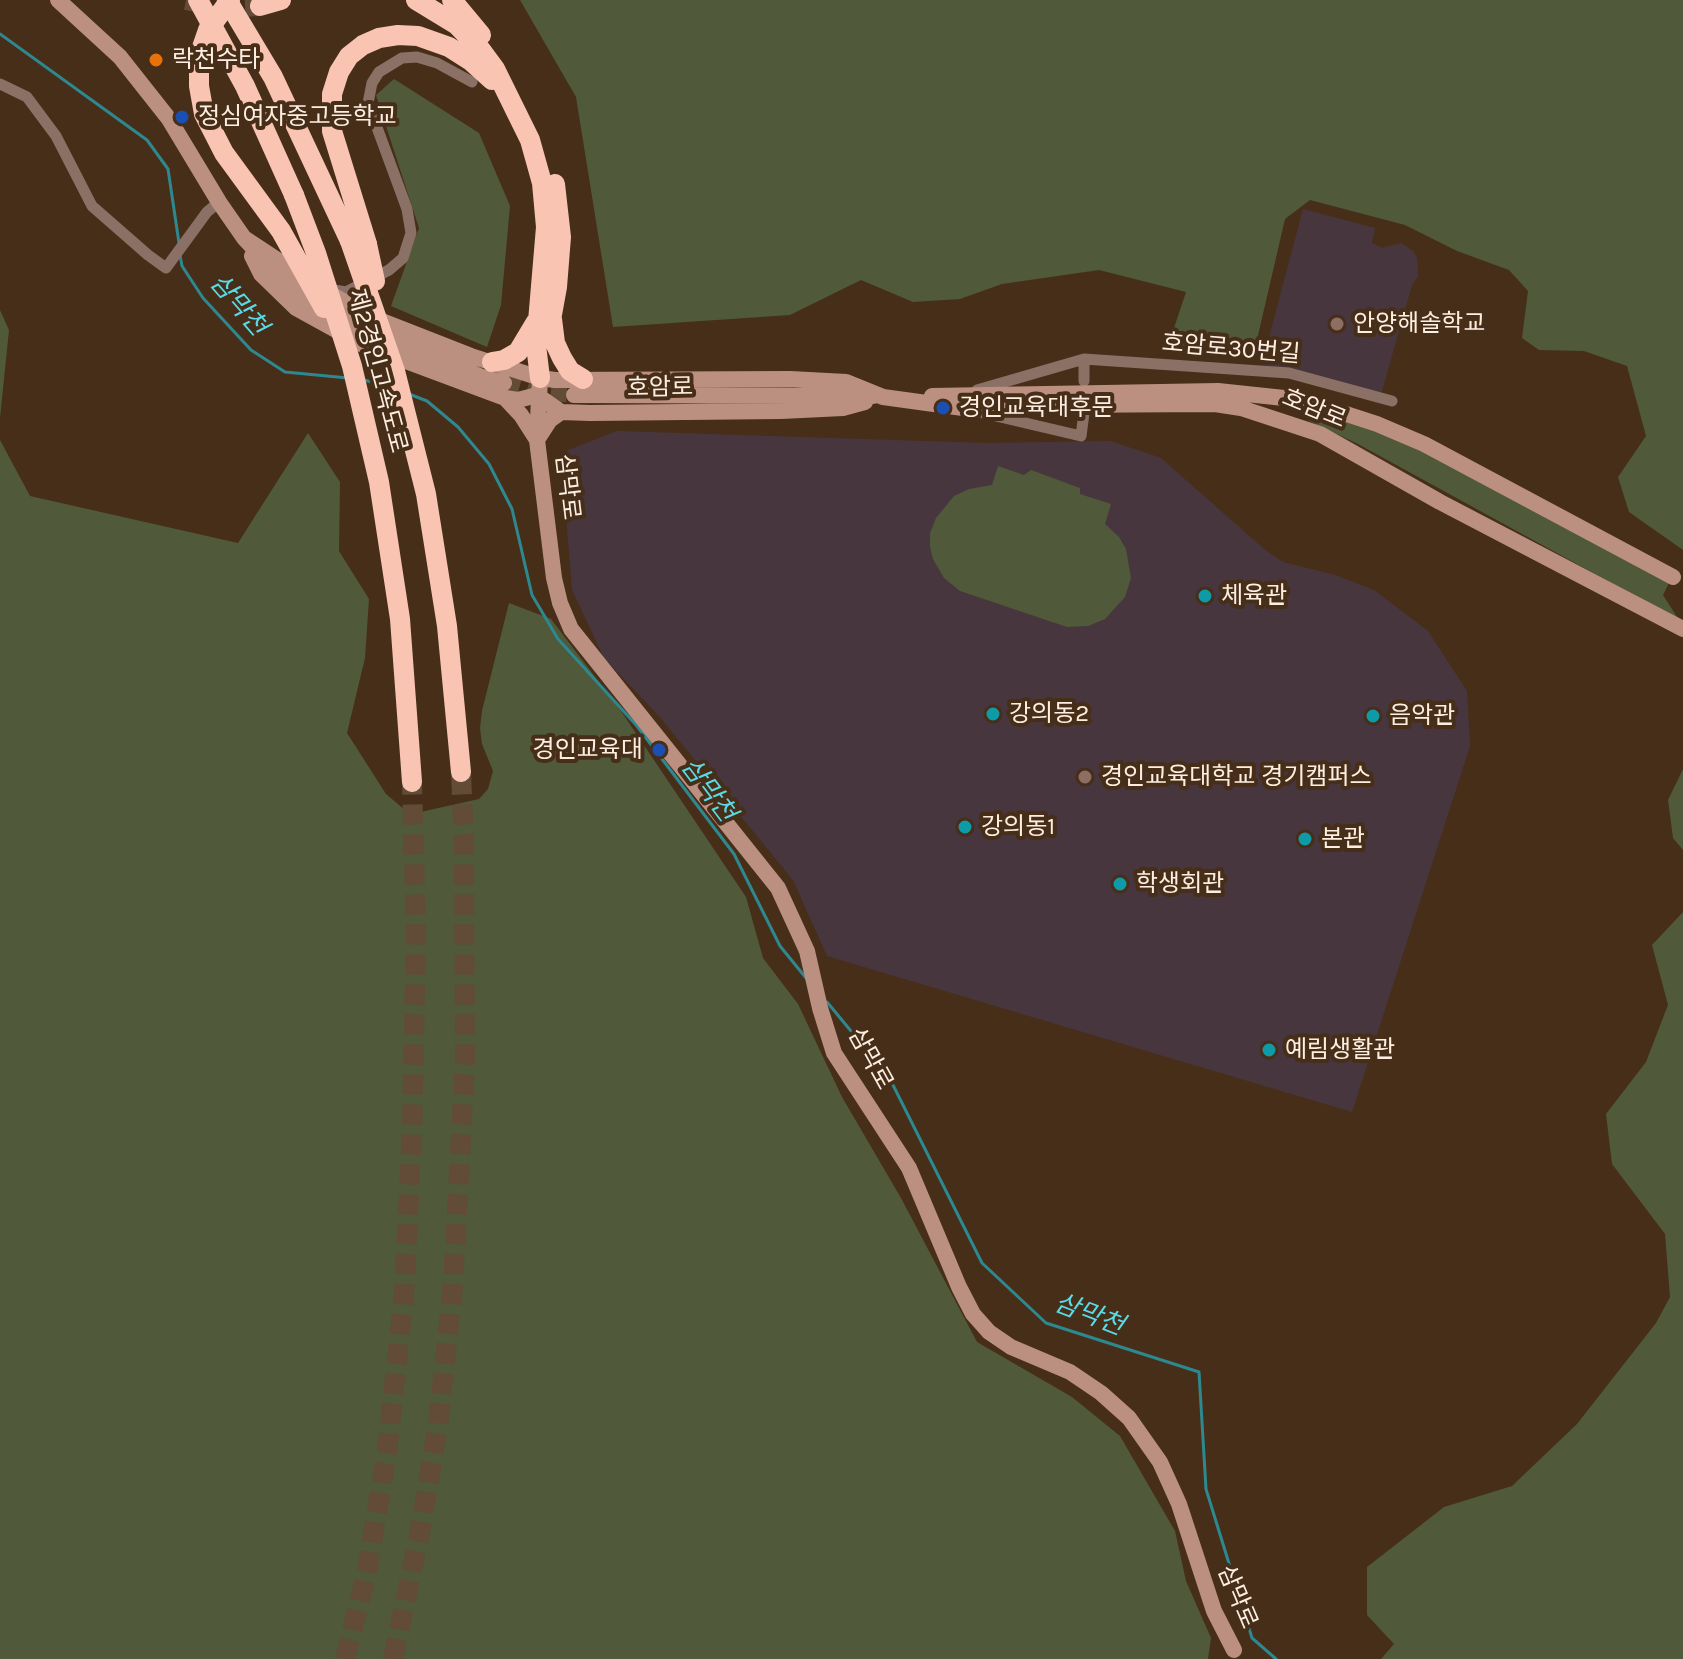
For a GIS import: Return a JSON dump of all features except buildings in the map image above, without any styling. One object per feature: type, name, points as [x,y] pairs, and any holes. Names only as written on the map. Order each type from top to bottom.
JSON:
[{"type":"highway","name":"제2경인고속도로","points":[[198,0],[245,86],[294,195],[352,366],[379,482],[392,561],[400,619],[412,782]]},
{"type":"highway","name":"제2경인고속도로","points":[[228,0],[273,77],[358,243],[413,433],[437,553],[461,772]]},
{"type":"highway","points":[[228,0],[208,30],[199,56],[199,86],[204,114],[224,153],[271,214],[294,253],[352,366]]},
{"type":"highway","points":[[260,6],[281,0]]},
{"type":"highway","points":[[416,0],[447,18],[468,36],[495,69],[530,140],[543,194],[546,314],[558,351],[575,385]]},
{"type":"highway","points":[[441,0],[478,31]]},
{"type":"highway","points":[[452,0],[506,66],[524,96],[538,125],[552,168],[561,237],[546,314],[536,345],[538,386]]},
{"type":"highway","points":[[358,243],[332,131],[332,94],[339,72],[349,56],[363,45],[388,36],[427,38],[471,61],[510,96]]},
{"type":"highway","points":[[500,381],[504,360],[518,352],[546,314]]},
{"type":"main road","points":[[58,0],[120,57],[169,119],[244,238],[303,295],[342,318],[468,371],[500,381],[538,386],[561,412]]},
{"type":"main road","points":[[244,238],[374,318],[500,381],[518,400],[538,386]]},
{"type":"main road","name":"호암로","points":[[538,386],[790,379],[846,382],[883,397],[1042,405],[1215,404],[1241,408],[1320,434],[1440,502],[1683,629]]},
{"type":"main road","points":[[500,381],[537,440],[550,420],[561,412]]},
{"type":"main road","points":[[561,412],[561,398],[575,385]]},
{"type":"main road","name":"삼막로","points":[[538,386],[537,440],[554,578],[571,629],[778,888],[794,917],[814,974],[820,1008],[834,1053],[909,1168],[973,1314],[989,1332],[1011,1347],[1070,1372],[1101,1393],[1129,1418],[1160,1462],[1179,1504],[1214,1611],[1234,1650]]},
{"type":"main road","name":"호암로","points":[[962,402],[1218,391],[1284,398],[1334,410],[1424,444],[1673,577]]},
{"type":"main road","name":"호암로","points":[[561,412],[827,409],[883,397]]},
{"type":"street","points":[[316,285],[346,292],[358,287],[389,270],[403,258],[411,233],[407,209],[368,103],[372,83],[379,72],[402,58],[417,57],[437,63],[472,82]]},
{"type":"street","points":[[0,84],[27,97],[42,116],[56,136],[92,206],[166,268],[207,212],[219,202]]},
{"type":"street","points":[[962,402],[1084,359],[1084,381]]},
{"type":"street","name":"호암로30번길","points":[[1084,359],[1289,373],[1392,401]]},
{"type":"street","points":[[962,402],[1081,436],[1084,413]]},
{"type":"shaded area","name":"안양해솔학교","points":[[1303,209],[1375,228],[1372,243],[1382,248],[1401,243],[1417,258],[1418,276],[1412,285],[1380,398],[1262,364]]},
{"type":"shaded area","name":"경인교육대학교 경기캠퍼스","points":[[617,431],[986,443],[1110,441],[1161,458],[1264,549],[1283,562],[1335,575],[1374,590],[1428,631],[1467,691],[1470,746],[1352,1112],[827,956],[793,880],[659,716],[604,658],[572,590],[561,453]]},
{"type":"green space","points":[[520,0],[1683,0],[1683,550],[1629,512],[1618,477],[1646,436],[1627,366],[1584,351],[1539,350],[1522,338],[1528,291],[1509,270],[1457,251],[1405,225],[1310,200],[1285,219],[1253,357],[1168,346],[1186,292],[1099,270],[1002,284],[960,299],[913,302],[861,280],[790,315],[613,327],[576,97]]},
{"type":"green space","points":[[394,79],[479,133],[510,206],[501,305],[487,347],[391,306],[419,228],[376,95]]},
{"type":"green space","points":[[0,310],[9,330],[0,418]]},
{"type":"green space","points":[[1313,410],[1367,427],[1445,461],[1670,581],[1663,595],[1679,620],[1358,444],[1309,421],[1302,414]]},
{"type":"green space","points":[[308,433],[340,482],[339,551],[369,599],[365,658],[347,733],[386,794],[405,810],[416,813],[479,799],[488,789],[493,771],[482,744],[482,711],[509,603],[551,619],[621,711],[746,897],[763,958],[798,1004],[842,1097],[901,1198],[977,1342],[1072,1397],[1120,1436],[1175,1531],[1186,1581],[1211,1638],[1208,1659],[0,1659],[0,440],[30,496],[238,543]]},
{"type":"green space","points":[[998,466],[1024,475],[1031,470],[1080,488],[1080,494],[1111,504],[1105,524],[1126,549],[1131,578],[1125,597],[1105,619],[1088,626],[1067,627],[960,591],[944,578],[930,547],[930,533],[936,518],[954,496],[969,489],[992,485]]},
{"type":"green space","points":[[1683,769],[1683,850],[1673,838],[1668,800]]},
{"type":"green space","points":[[1683,912],[1683,1659],[1381,1659],[1394,1644],[1367,1615],[1367,1567],[1444,1507],[1512,1486],[1577,1424],[1656,1323],[1670,1297],[1665,1234],[1612,1164],[1606,1114],[1646,1062],[1668,1005],[1652,945]]},
{"type":"waterway","name":"삼막천","points":[[0,34],[147,140],[168,169],[179,243]]},
{"type":"waterway","name":"삼막천","points":[[180,255],[182,266],[203,298],[251,350],[285,372],[348,378]]},
{"type":"waterway","name":"삼막천","points":[[364,380],[391,387]]},
{"type":"waterway","name":"삼막천","points":[[409,394],[427,401],[458,427],[489,464],[512,509],[532,595],[558,639],[637,726],[734,854],[780,946],[806,978]]},
{"type":"waterway","name":"삼막천","points":[[827,1002],[889,1077],[982,1263],[1046,1323],[1199,1372],[1206,1489],[1252,1638],[1276,1659]]},
{"type":"tunnel","points":[[186,0],[226,8],[260,6]]},
{"type":"tunnel","points":[[504,383],[538,392],[574,395]]},
{"type":"tunnel","points":[[393,1659],[420,1532],[438,1425],[453,1286],[465,1062],[461,772]]},
{"type":"tunnel","points":[[345,1659],[367,1571],[387,1452],[404,1295],[412,1132],[416,937],[412,782]]},
{"type":"place","name":"락천수타","points":[[156,60]]},
{"type":"place","name":"정심여자중고등학교","points":[[182,117]]},
{"type":"place","name":"안양해솔학교","points":[[1337,324]]},
{"type":"place","name":"경인교육대후문","points":[[943,408]]},
{"type":"place","name":"체육관","points":[[1205,596]]},
{"type":"place","name":"강의동2","points":[[993,714]]},
{"type":"place","name":"음악관","points":[[1373,716]]},
{"type":"place","name":"경인교육대","points":[[659,750]]},
{"type":"place","name":"경인교육대학교 경기캠퍼스","points":[[1085,777]]},
{"type":"place","name":"강의동1","points":[[965,827]]},
{"type":"place","name":"본관","points":[[1305,839]]},
{"type":"place","name":"학생회관","points":[[1120,884]]},
{"type":"place","name":"예림생활관","points":[[1269,1050]]}]
